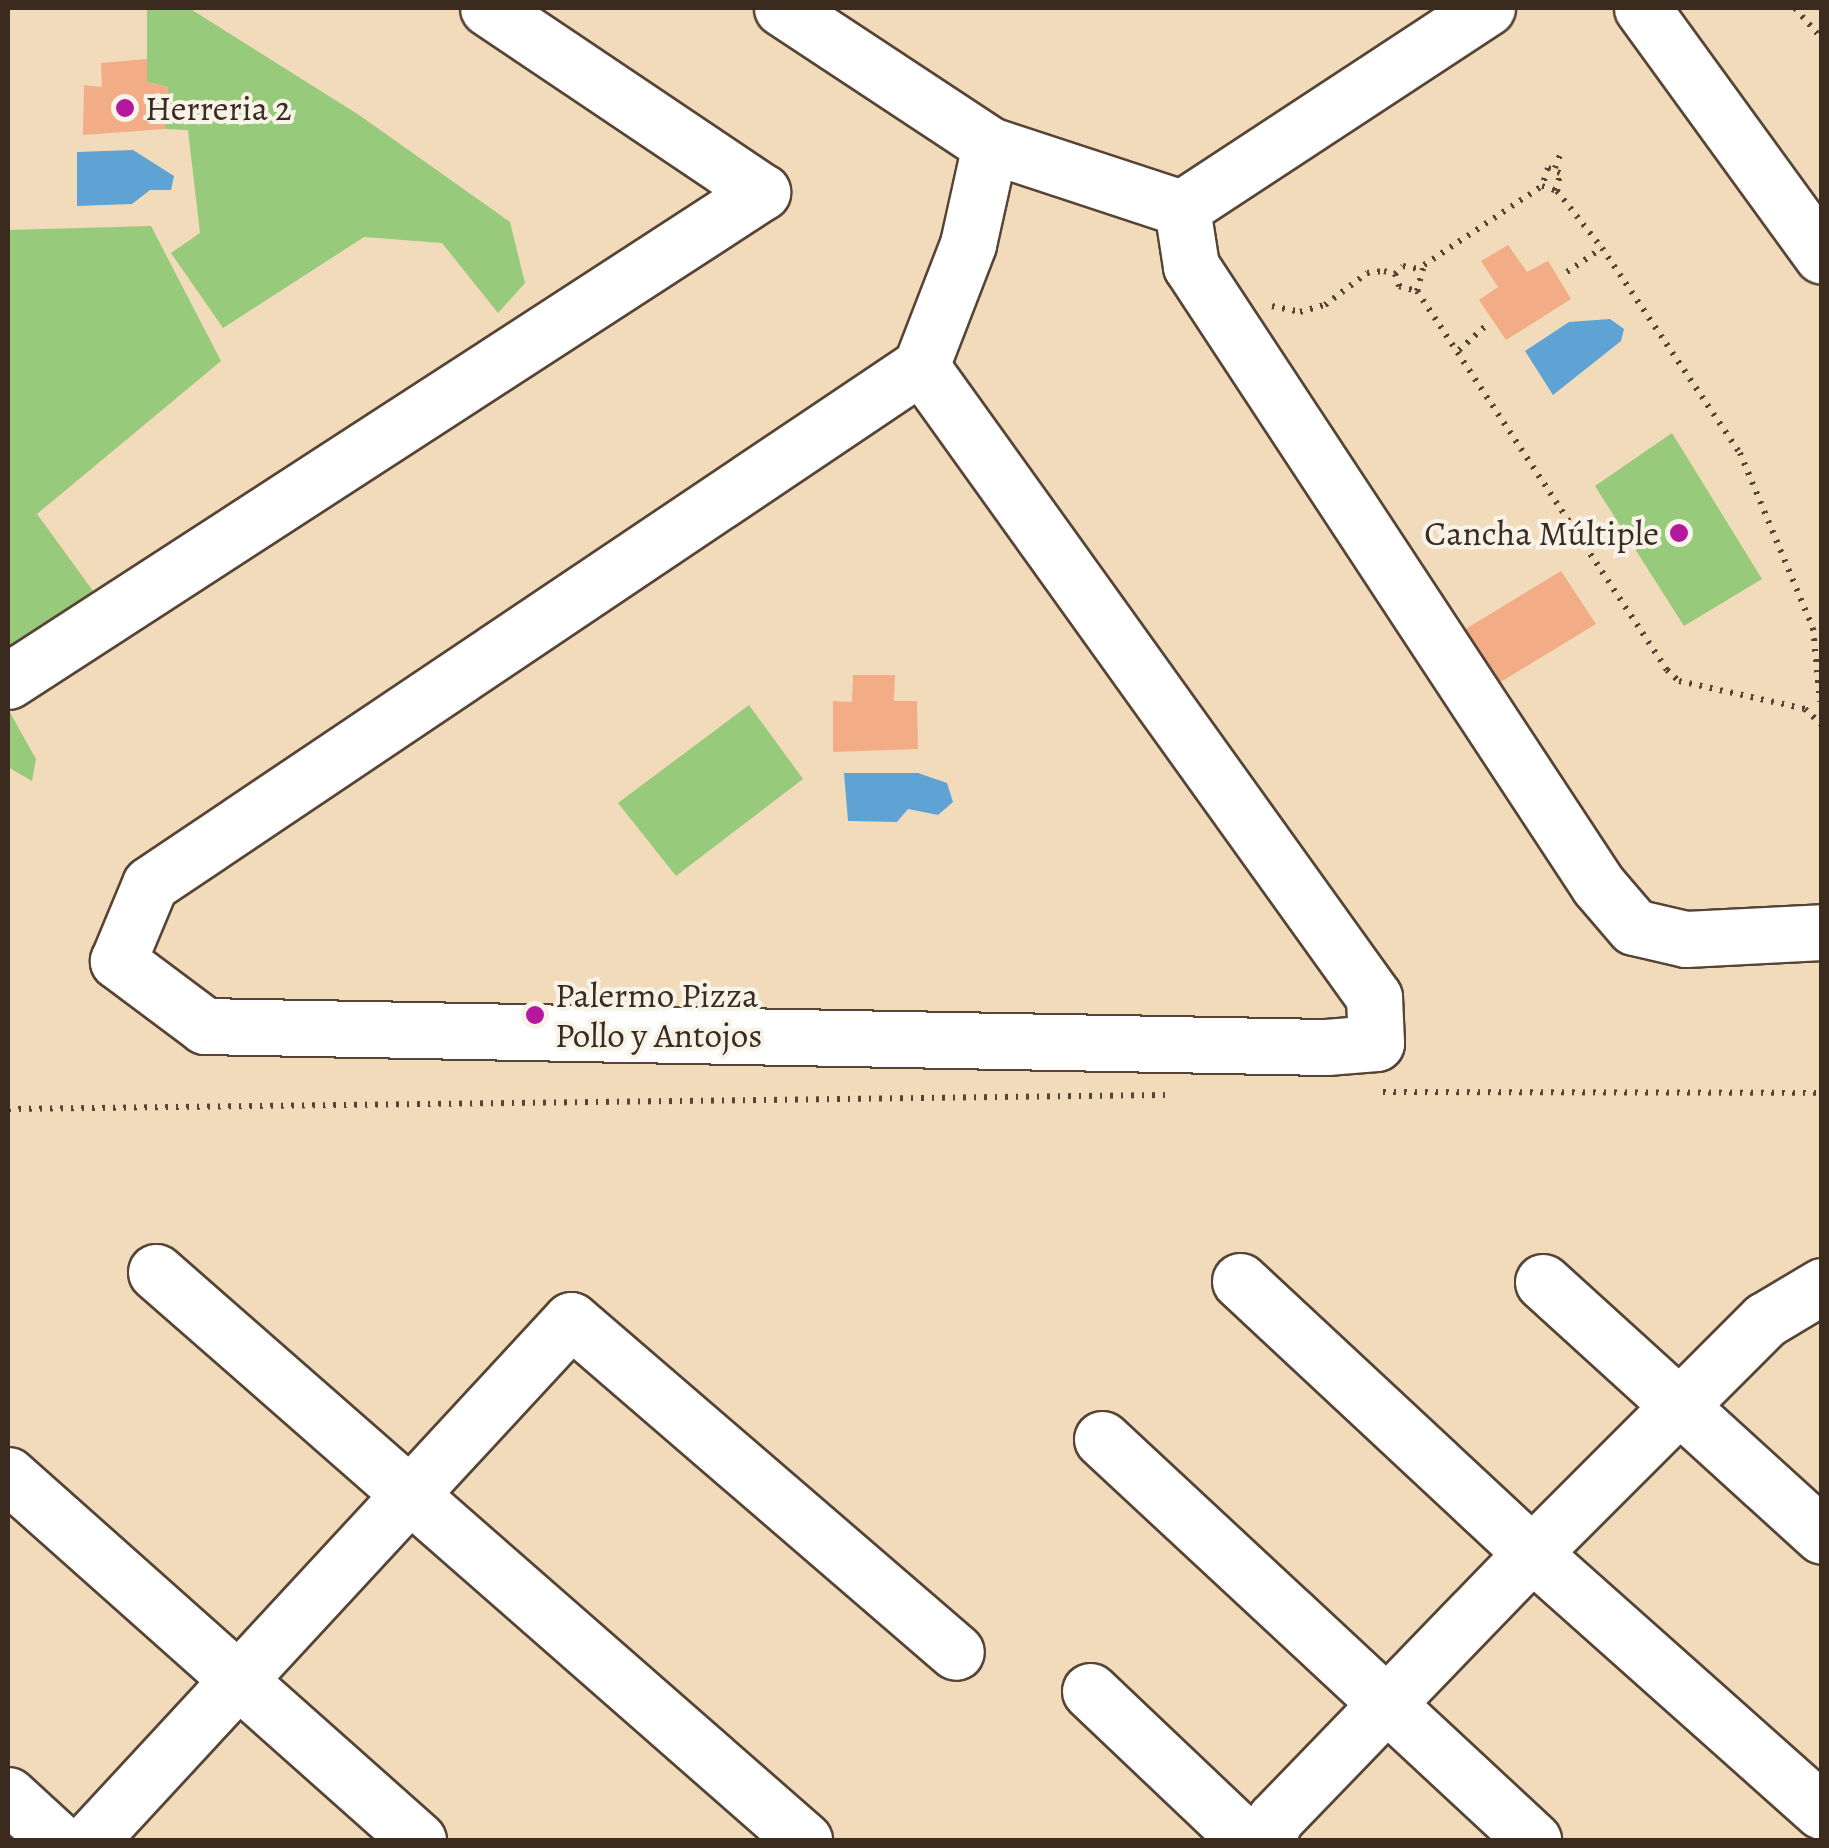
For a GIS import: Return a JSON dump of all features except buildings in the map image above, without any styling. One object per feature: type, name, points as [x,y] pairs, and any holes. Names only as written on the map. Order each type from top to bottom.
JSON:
[{"type":"lane","points":[[8,681],[762,192],[488,8]]},
{"type":"lane","points":[[782,8],[990,144],[1182,208]]},
{"type":"lane","points":[[1182,208],[1487,8]]},
{"type":"lane","points":[[1642,8],[1822,256]]},
{"type":"lane","points":[[921,366],[1374,996],[1376,1042],[1326,1048],[204,1026],[118,960],[150,884],[921,366],[968,244],[990,144]]},
{"type":"lane","points":[[1182,208],[1190,266],[1598,885],[1634,927],[1686,939],[1822,932]]},
{"type":"lane","points":[[156,1272],[406,1497],[804,1840]]},
{"type":"lane","points":[[1240,1281],[1532,1553],[1822,1811]]},
{"type":"lane","points":[[1542,1282],[1822,1536]]},
{"type":"lane","points":[[1267,1840],[1275,1819],[1679,1406],[1786,1302],[1822,1286]]},
{"type":"lane","points":[[90,1840],[571,1320],[956,1652]]},
{"type":"lane","points":[[1102,1439],[1534,1840]]},
{"type":"lane","points":[[8,1475],[418,1840]]},
{"type":"lane","points":[[1090,1691],[1247,1840]]},
{"type":"lane","points":[[8,1795],[57,1840]]},
{"type":"path","points":[[1795,8],[1822,38]]},
{"type":"path","points":[[1557,191],[1555,168],[1560,152]]},
{"type":"path","points":[[1542,186],[1542,173],[1555,168]]},
{"type":"path","points":[[1542,186],[1557,191],[1602,248],[1740,453],[1812,628],[1821,702],[1805,709]]},
{"type":"path","points":[[1417,291],[1420,270],[1542,186]]},
{"type":"path","points":[[1567,272],[1602,248]]},
{"type":"path","points":[[1229,325],[1280,304],[1300,312],[1326,305],[1367,274],[1394,274],[1404,266],[1420,270]]},
{"type":"path","points":[[1394,274],[1399,286],[1417,291],[1459,350],[1667,670],[1678,681],[1805,709],[1822,725]]},
{"type":"path","points":[[1459,350],[1489,323]]},
{"type":"path","points":[[1366,1093],[1822,1093]]},
{"type":"path","points":[[8,1109],[1186,1095]]},
{"type":"green space","points":[[147,8],[189,8],[359,115],[510,222],[525,283],[498,313],[442,243],[364,237],[223,328],[171,253],[200,233],[188,130],[165,129],[168,87],[147,82]]},
{"type":"green space","points":[[151,226],[221,361],[37,514],[96,595],[8,658],[8,230]]},
{"type":"green space","name":"Cancha Múltiple","points":[[1672,433],[1762,579],[1684,626],[1595,486]]},
{"type":"green space","points":[[749,705],[803,779],[676,876],[618,803]]},
{"type":"green space","points":[[8,709],[36,759],[32,781],[8,767]]},
{"type":"water","points":[[133,150],[174,176],[171,190],[150,190],[132,204],[77,206],[77,152]]},
{"type":"water","points":[[1610,319],[1624,329],[1621,341],[1553,395],[1525,351],[1569,322]]},
{"type":"water","points":[[844,773],[918,773],[947,783],[953,802],[938,815],[908,809],[897,822],[848,821]]},
{"type":"place","name":"Herreria 2","points":[[125,108]]},
{"type":"place","name":"Cancha Múltiple","points":[[1679,533]]},
{"type":"place","name":"Palermo Pizza Pollo y Antojos","points":[[535,1015]]}]
